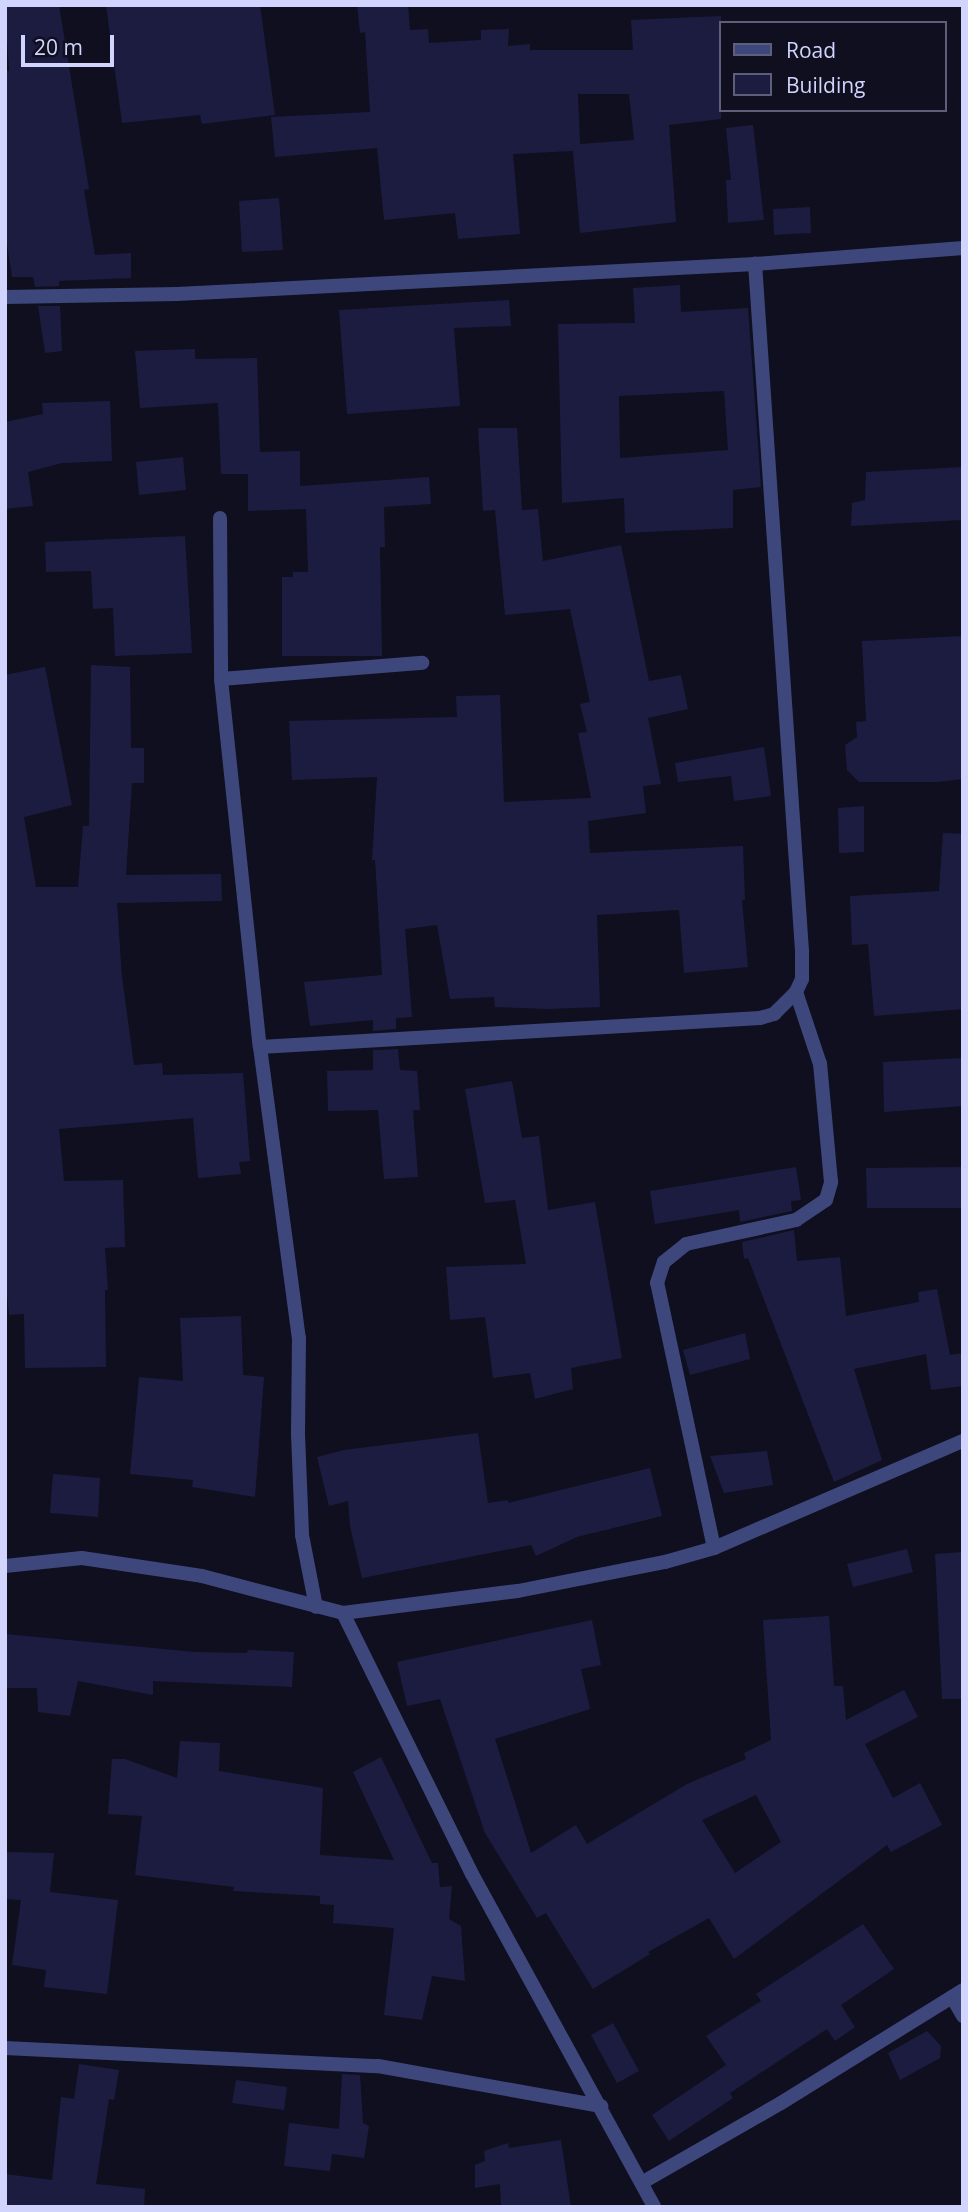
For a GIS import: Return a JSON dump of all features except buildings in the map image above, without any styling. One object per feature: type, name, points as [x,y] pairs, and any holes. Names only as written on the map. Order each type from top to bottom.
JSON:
[{"type":"street","points":[[5,297],[177,294],[755,264],[963,248]]},
{"type":"street","points":[[260,1047],[760,1018],[775,1014],[796,992],[802,979],[802,951],[755,264]]},
{"type":"street","points":[[220,518],[221,679],[260,1047],[299,1338],[298,1434],[302,1535],[316,1607]]},
{"type":"street","points":[[221,679],[422,663]]},
{"type":"street","points":[[714,1548],[657,1283],[664,1262],[686,1244],[796,1220],[826,1200],[831,1182],[820,1064],[796,992]]},
{"type":"street","points":[[5,1566],[82,1558],[202,1576],[343,1613],[518,1591],[665,1562],[714,1548],[963,1441]]},
{"type":"street","points":[[343,1613],[472,1874],[643,2182],[654,2207]]},
{"type":"street","points":[[643,2182],[781,2103],[957,1993],[963,2017]]},
{"type":"street","points":[[5,2048],[378,2066],[601,2106]]}]
